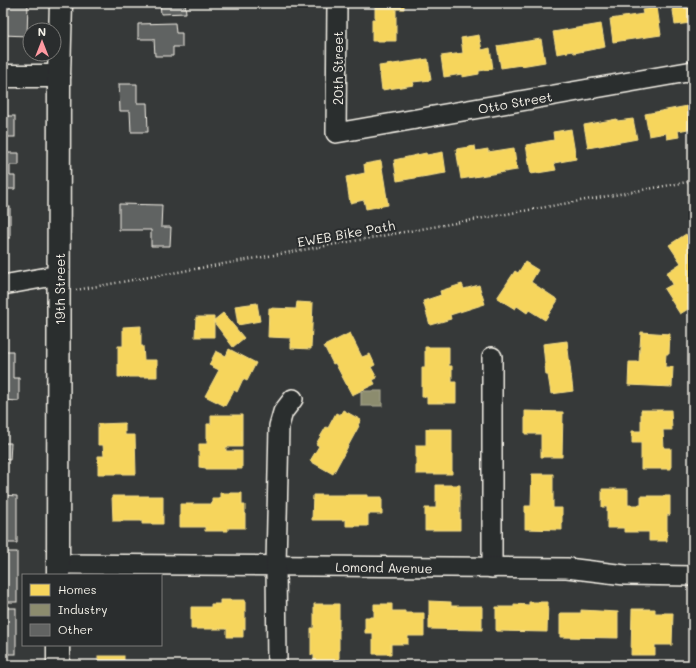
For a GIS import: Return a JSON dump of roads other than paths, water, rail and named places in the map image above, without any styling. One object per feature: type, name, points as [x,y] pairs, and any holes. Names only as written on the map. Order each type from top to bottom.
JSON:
[{"type":"street","name":"19th Street","points":[[58,570],[59,76],[61,3]]},
{"type":"street","name":"20th Street","points":[[336,134],[337,3]]},
{"type":"street","name":"Otto Street","points":[[336,134],[693,71]]},
{"type":"street","points":[[3,76],[59,76]]},
{"type":"street","points":[[3,285],[59,284]]},
{"type":"street","points":[[492,357],[492,568]]},
{"type":"street","points":[[277,665],[276,565],[279,426],[283,412],[293,399]]},
{"type":"street","name":"Lomond Avenue","points":[[58,570],[276,565],[567,568],[625,575],[693,576]]},
{"type":"street","points":[[58,646],[58,665]]}]
